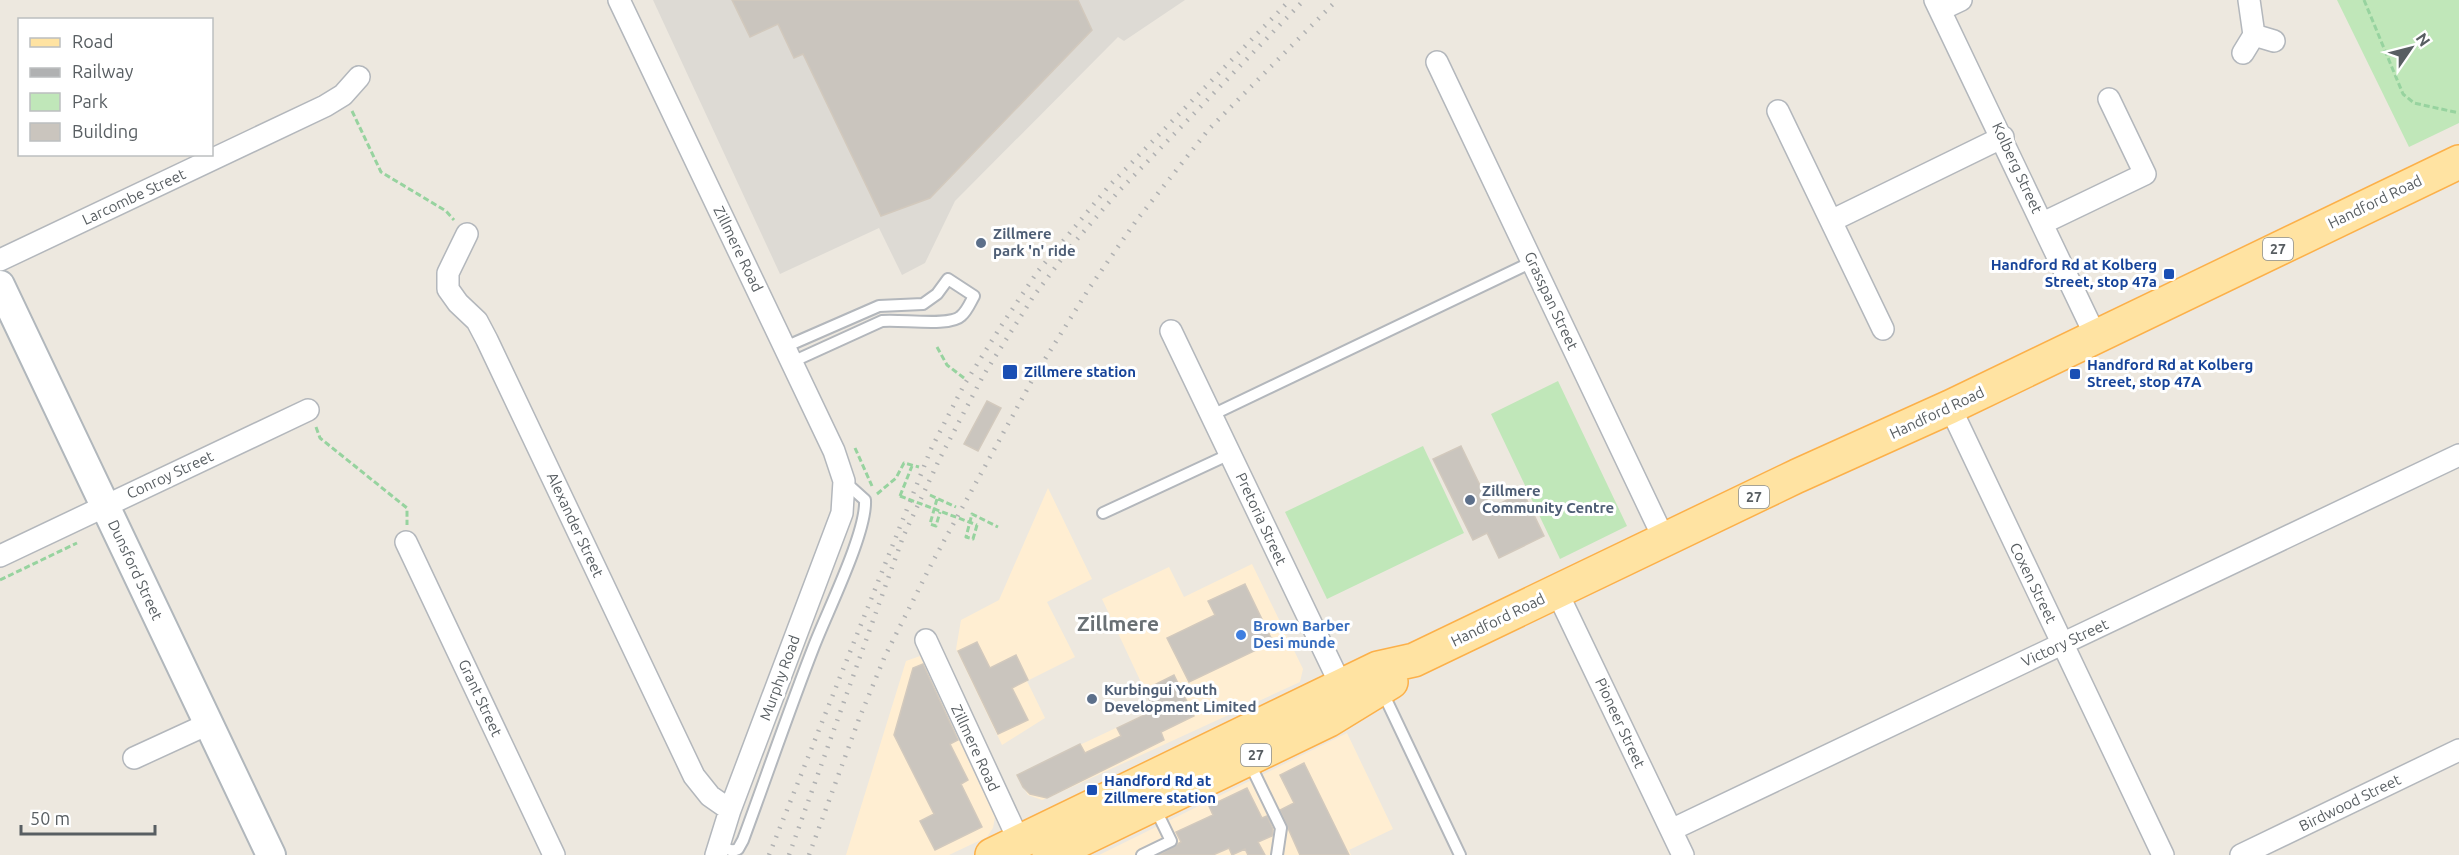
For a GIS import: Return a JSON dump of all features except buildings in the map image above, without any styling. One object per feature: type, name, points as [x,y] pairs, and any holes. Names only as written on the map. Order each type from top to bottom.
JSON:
[{"type":"main road","name":"Handford Road","points":[[1346,697],[1378,668],[1414,660],[1797,476],[1950,408],[2459,162]]},
{"type":"main road","name":"Dunsford Street","points":[[0,285],[271,855]]},
{"type":"main road","name":"Handford Road","points":[[1012,851],[1242,748],[1346,697],[1381,690],[1414,660]]},
{"type":"main road","name":"Handford Road","points":[[1049,855],[1154,805],[1242,748]]},
{"type":"street","name":"Zillmere Road","points":[[619,0],[841,466],[844,502]]},
{"type":"street","points":[[1938,5],[1961,0]]},
{"type":"street","points":[[2243,53],[2264,38],[2249,0]]},
{"type":"street","name":"Kolberg Street","points":[[1938,5],[2096,337]]},
{"type":"street","name":"Grasspan Street","points":[[1437,62],[1665,541]]},
{"type":"street","name":"Larcombe Street","points":[[0,260],[325,106],[343,95],[359,77]]},
{"type":"street","points":[[2043,223],[2145,174],[2109,99]]},
{"type":"street","points":[[1778,111],[1883,329]]},
{"type":"street","points":[[1831,221],[2002,137]]},
{"type":"street","name":"Alexander Street","points":[[467,234],[448,273],[448,290],[477,321],[487,339],[693,776],[710,796],[730,810]]},
{"type":"street","name":"Pretoria Street","points":[[1172,331],[1346,697]]},
{"type":"street","name":"Coxen Street","points":[[1950,408],[2163,855]]},
{"type":"street","name":"Conroy Street","points":[[0,556],[308,410]]},
{"type":"street","name":"Victory Street","points":[[1671,830],[2459,455]]},
{"type":"street","name":"Murphy Road","points":[[718,851],[730,810],[844,502]]},
{"type":"street","name":"Grant Street","points":[[406,542],[554,855]]},
{"type":"street","name":"Pioneer Street","points":[[1557,592],[1683,855]]},
{"type":"street","name":"Zillmere Road","points":[[926,640],[1012,851]]},
{"type":"street","points":[[134,758],[208,724]]},
{"type":"street","name":"Birdwood Street","points":[[2241,855],[2459,750]]},
{"type":"lane","points":[[1212,415],[1532,262]]},
{"type":"lane","points":[[948,279],[974,296],[960,318],[950,322],[882,321],[789,354],[879,306],[923,303],[937,294],[948,279]]},
{"type":"lane","points":[[1103,513],[1230,453]]},
{"type":"lane","points":[[718,851],[736,850],[743,840],[813,646],[857,539],[866,509],[865,500],[844,481]]},
{"type":"lane","points":[[837,525],[861,524]]},
{"type":"lane","points":[[1381,690],[1460,855]]},
{"type":"lane","points":[[1242,748],[1281,828],[1277,855]]},
{"type":"lane","points":[[1142,855],[1171,841],[1154,805]]},
{"type":"path","points":[[2364,0],[2403,94],[2414,103],[2459,113]]},
{"type":"path","points":[[343,95],[381,172],[446,211],[467,234]]},
{"type":"path","points":[[937,347],[947,365],[964,378]]},
{"type":"path","points":[[308,410],[320,438],[407,508],[406,542]]},
{"type":"path","points":[[875,495],[896,478],[904,463],[919,467]]},
{"type":"path","points":[[912,466],[900,496],[940,512],[977,525],[973,539],[966,537],[972,514],[998,527]]},
{"type":"path","points":[[930,495],[956,507]]},
{"type":"path","points":[[937,499],[930,524],[936,526],[940,512]]},
{"type":"path","points":[[0,580],[81,541]]},
{"type":"shaded area","points":[[653,0],[1185,0],[1124,41],[1118,37],[955,201],[925,263],[902,275],[879,228],[780,274]]},
{"type":"shaded area","points":[[1048,488],[1092,579],[1047,602],[1075,657],[1027,681],[1045,718],[1002,745],[956,649],[961,620],[999,600]]},
{"type":"shaded area","points":[[1252,564],[1303,669],[1300,682],[1050,797],[1042,800],[1028,795],[1016,775],[1154,710],[1102,599],[1169,567],[1184,597]]},
{"type":"shaded area","points":[[920,656],[995,817],[993,828],[987,837],[949,855],[846,855],[906,661]]},
{"type":"shaded area","points":[[1347,733],[1393,829],[1349,850],[1351,855],[1099,855]]},
{"type":"green space","points":[[2337,0],[2459,0],[2459,123],[2409,147]]},
{"type":"green space","points":[[1558,381],[1627,526],[1560,559],[1491,414]]},
{"type":"green space","points":[[1423,446],[1464,533],[1327,599],[1285,512]]},
{"type":"railway","points":[[769,855],[931,449],[964,385],[1038,271],[1109,186],[1290,0]]},
{"type":"railway","points":[[789,855],[903,537],[940,458],[983,376],[1033,297],[1073,244],[1118,192],[1304,0]]},
{"type":"railway","points":[[809,855],[859,719],[885,656],[933,561],[1035,375],[1090,287],[1136,221],[1209,129],[1337,0]]},
{"type":"place","name":"Zillmere park 'n' ride","points":[[981,243]]},
{"type":"place","name":"Handford Rd at Kolberg Street, stop 47a","points":[[2169,274]]},
{"type":"place","name":"Zillmere station","points":[[1010,372]]},
{"type":"place","name":"Handford Rd at Kolberg Street, stop 47A","points":[[2075,374]]},
{"type":"place","name":"Zillmere Community Centre","points":[[1470,500]]},
{"type":"place","name":"Brown Barber Desi munde","points":[[1241,635]]},
{"type":"place","name":"Kurbingui Youth Development Limited","points":[[1092,699]]},
{"type":"place","name":"Handford Rd at Zillmere station","points":[[1092,790]]},
{"type":"district","name":"Zillmere","points":[[1118,624]]}]
